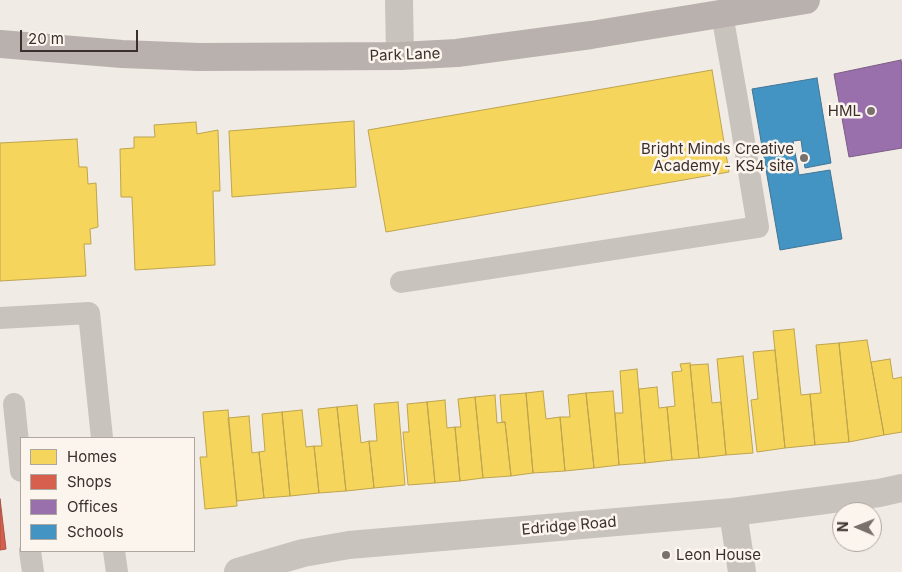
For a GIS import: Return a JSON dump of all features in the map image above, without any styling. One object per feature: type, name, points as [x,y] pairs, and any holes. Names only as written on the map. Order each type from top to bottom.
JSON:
[{"type":"main road","name":"Park Lane","points":[[0,44],[122,54],[199,57],[400,56],[457,53],[516,46],[806,0]]},
{"type":"street","points":[[398,0],[400,56]]},
{"type":"street","name":"Edridge Road","points":[[238,572],[303,553],[349,545],[733,512],[879,493],[902,488]]},
{"type":"street","points":[[733,512],[742,572]]},
{"type":"lane","points":[[401,282],[758,227],[722,14]]},
{"type":"lane","points":[[0,318],[89,313],[102,437]]},
{"type":"lane","points":[[14,404],[20,462]]},
{"type":"lane","points":[[30,552],[33,572]]},
{"type":"lane","points":[[114,552],[117,572]]},
{"type":"building: Homes","points":[[712,70],[729,172],[386,232],[368,130]]},
{"type":"building: Homes","points":[[354,121],[356,187],[232,197],[229,131]]},
{"type":"building: Homes","points":[[196,122],[197,134],[218,130],[220,191],[213,191],[215,265],[135,270],[132,197],[121,197],[120,149],[134,148],[134,137],[155,137],[154,125]]},
{"type":"building: Homes","points":[[77,139],[79,167],[87,167],[88,184],[96,183],[98,227],[90,229],[91,244],[84,244],[86,276],[0,281],[0,143]]},
{"type":"building: Homes","points":[[794,329],[801,395],[810,394],[815,445],[785,448],[773,331]]},
{"type":"building: Homes","points":[[867,340],[884,435],[849,442],[839,343]]},
{"type":"building: Homes","points":[[839,343],[849,442],[815,445],[810,394],[821,393],[816,345]]},
{"type":"building: Homes","points":[[775,350],[785,448],[757,452],[751,400],[758,399],[753,352]]},
{"type":"building: Homes","points":[[743,356],[753,453],[726,455],[717,359]]},
{"type":"building: Homes","points":[[890,359],[893,379],[902,377],[902,432],[884,435],[871,362]]},
{"type":"building: Homes","points":[[690,363],[699,458],[672,460],[667,407],[675,406],[672,372],[682,371],[680,364]]},
{"type":"building: Homes","points":[[708,364],[712,403],[721,402],[726,455],[699,458],[690,365]]},
{"type":"building: Homes","points":[[637,369],[645,463],[619,465],[615,413],[623,413],[620,371]]},
{"type":"building: Homes","points":[[657,387],[659,408],[667,407],[672,460],[645,463],[639,389]]},
{"type":"building: Homes","points":[[543,391],[546,419],[560,417],[565,471],[533,473],[526,393]]},
{"type":"building: Homes","points":[[613,391],[619,465],[594,468],[586,393]]},
{"type":"building: Homes","points":[[526,393],[533,473],[511,476],[505,422],[502,422],[500,395]]},
{"type":"building: Homes","points":[[586,393],[594,468],[565,471],[560,417],[570,417],[568,395]]},
{"type":"building: Homes","points":[[495,395],[497,423],[505,422],[511,476],[483,478],[475,397]]},
{"type":"building: Homes","points":[[475,397],[483,478],[460,481],[455,427],[461,427],[458,399]]},
{"type":"building: Homes","points":[[445,400],[447,428],[455,427],[460,481],[435,483],[427,402]]},
{"type":"building: Homes","points":[[398,402],[405,485],[374,488],[369,441],[377,441],[374,404]]},
{"type":"building: Homes","points":[[427,402],[435,483],[408,485],[403,432],[409,432],[407,404]]},
{"type":"building: Homes","points":[[357,405],[361,443],[369,441],[374,488],[346,491],[337,407]]},
{"type":"building: Homes","points":[[337,407],[346,491],[319,493],[314,446],[322,446],[318,409]]},
{"type":"building: Homes","points":[[228,410],[237,506],[205,509],[200,457],[207,457],[203,412]]},
{"type":"building: Homes","points":[[302,410],[306,447],[314,446],[319,493],[290,496],[282,412]]},
{"type":"building: Homes","points":[[282,412],[290,496],[264,498],[259,452],[265,451],[262,414]]},
{"type":"building: Homes","points":[[249,416],[252,453],[259,452],[264,498],[237,501],[228,418]]},
{"type":"building: Shops","points":[[0,499],[6,549],[0,550]]},
{"type":"building: Offices","name":"HML","points":[[901,60],[902,148],[849,157],[834,74]]},
{"type":"building: Schools","points":[[817,78],[831,163],[805,168],[801,140],[793,141],[799,175],[830,170],[842,239],[780,250],[752,89]]},
{"type":"place","name":"HML","points":[[871,111]]},
{"type":"place","name":"Bright Minds Creative Academy - KS4 site","points":[[804,158]]},
{"type":"place","name":"Leon House","points":[[666,555]]}]
